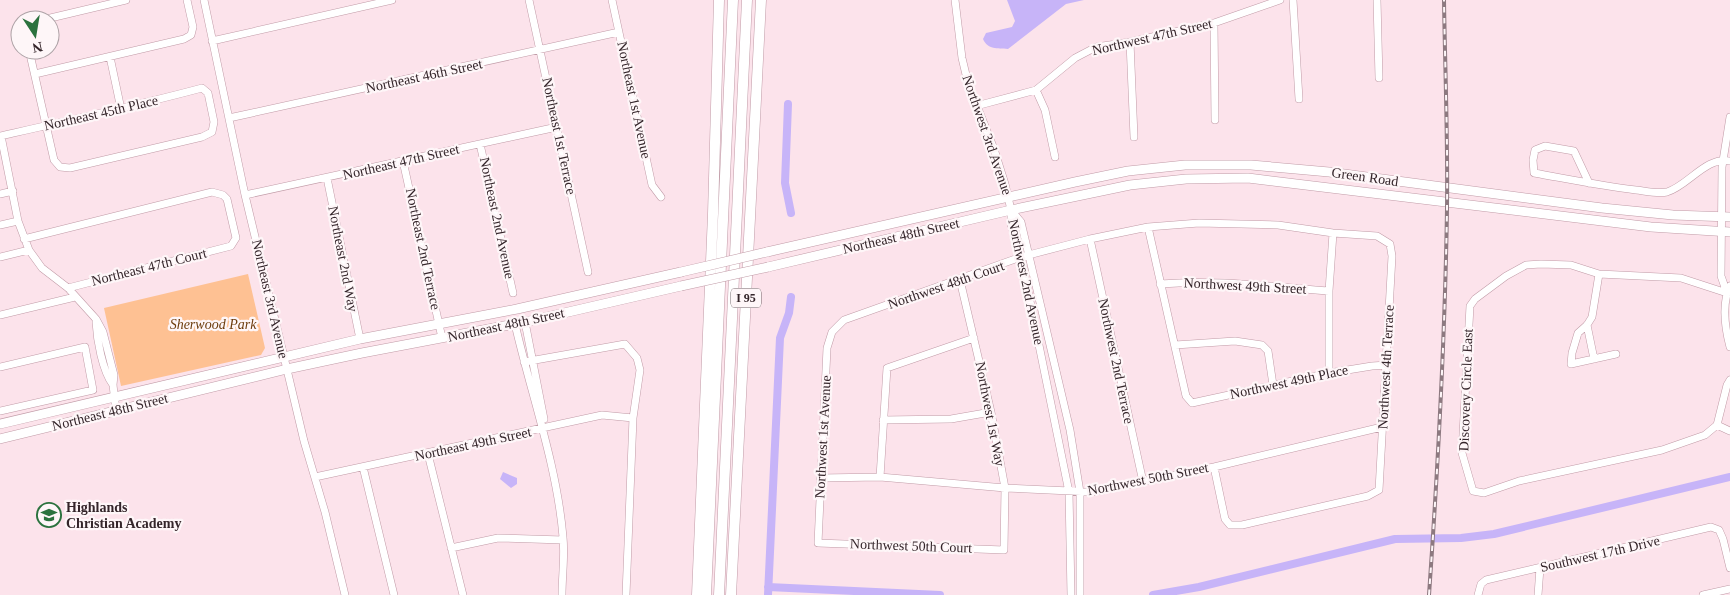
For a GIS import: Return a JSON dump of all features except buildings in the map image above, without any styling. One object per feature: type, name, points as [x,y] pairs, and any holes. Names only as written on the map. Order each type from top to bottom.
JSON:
[{"type":"highway","points":[[697,595],[713,204],[719,0]]},
{"type":"highway","points":[[706,595],[733,0]]},
{"type":"highway","points":[[719,595],[747,0]]},
{"type":"highway","name":"I 95","points":[[731,595],[762,0]]},
{"type":"main road","name":"Green Road","points":[[1008,197],[1128,171],[1185,166],[1251,165],[1329,172],[1673,216],[1726,217]]},
{"type":"main road","name":"Green Road","points":[[1011,210],[1130,185],[1186,179],[1248,178],[1651,227],[1726,232]]},
{"type":"main road","name":"Northeast 48th Street","points":[[0,424],[360,339],[517,309],[1008,197]]},
{"type":"main road","name":"Northeast 48th Street","points":[[0,439],[287,369],[525,322],[1011,210]]},
{"type":"main road","points":[[134,406],[160,385]]},
{"type":"street","points":[[60,16],[126,0]]},
{"type":"street","points":[[35,74],[184,40],[191,35],[193,27],[187,0]]},
{"type":"street","name":"Northeast 3rd Avenue","points":[[204,0],[245,195],[304,441],[325,512],[345,595]]},
{"type":"street","points":[[212,41],[392,0]]},
{"type":"street","name":"Northeast 1st Terrace","points":[[529,0],[588,272]]},
{"type":"street","name":"Northeast 1st Avenue","points":[[612,0],[652,185],[661,197]]},
{"type":"street","name":"Northwest 3rd Avenue","points":[[954,0],[962,58],[968,84],[994,149],[1011,210]]},
{"type":"street","name":"Northwest 47th Street","points":[[976,106],[1036,90],[1074,58],[1096,47],[1130,42],[1214,23],[1280,0]]},
{"type":"street","points":[[1293,0],[1299,99]]},
{"type":"street","points":[[1377,0],[1379,78]]},
{"type":"street","points":[[1214,23],[1215,120]]},
{"type":"street","name":"Northeast 46th Street","points":[[229,118],[619,32]]},
{"type":"street","points":[[1130,42],[1134,137]]},
{"type":"street","points":[[110,57],[121,109]]},
{"type":"street","points":[[32,60],[46,126]]},
{"type":"street","name":"Northeast 45th Place","points":[[0,136],[121,109],[202,88],[208,93],[214,122],[212,132],[202,138],[70,168],[60,168],[54,160],[46,126]]},
{"type":"street","points":[[1036,90],[1045,110],[1055,157]]},
{"type":"street","points":[[1730,118],[1727,160],[1726,232],[1721,276],[1729,290],[1726,331],[1730,347]]},
{"type":"street","name":"Northeast 47th Street","points":[[245,195],[557,127]]},
{"type":"street","points":[[0,136],[4,164],[13,192],[18,221],[28,250],[42,268],[68,288],[96,319],[107,341],[114,375],[113,384],[116,410]]},
{"type":"street","name":"Northeast 2nd Avenue","points":[[480,144],[513,293]]},
{"type":"street","points":[[1589,183],[1574,150],[1545,146],[1535,150],[1533,160],[1534,173],[1589,183],[1631,190],[1665,192],[1678,187],[1703,167],[1727,160]]},
{"type":"street","name":"Northeast 2nd Terrace","points":[[403,161],[442,338]]},
{"type":"street","name":"Northeast 2nd Way","points":[[327,178],[360,339]]},
{"type":"street","points":[[0,194],[13,192]]},
{"type":"street","name":"Northeast 47th Court","points":[[24,239],[212,192],[224,195],[227,199],[236,238],[231,246],[68,288]]},
{"type":"street","name":"Northwest 2nd Avenue","points":[[1011,210],[1021,222],[1030,255],[1070,430],[1080,492],[1080,595]]},
{"type":"street","name":"Northwest 2nd Avenue","points":[[1011,210],[1011,224],[1021,258],[1069,492],[1071,591]]},
{"type":"street","points":[[0,225],[18,221]]},
{"type":"street","name":"Northwest 48th Court","points":[[832,332],[844,320],[1030,255],[1090,239],[1148,227],[1199,223],[1278,225],[1333,233],[1377,236],[1390,244]]},
{"type":"street","points":[[1148,227],[1175,345],[1235,341],[1262,345],[1268,351],[1273,385]]},
{"type":"street","points":[[1329,372],[1329,291],[1333,233]]},
{"type":"street","name":"Northwest 2nd Terrace","points":[[1090,239],[1143,482]]},
{"type":"street","name":"Northwest 4th Terrace","points":[[1214,467],[1225,519],[1230,524],[1242,525],[1368,496],[1379,490],[1392,256],[1390,244]]},
{"type":"street","points":[[0,257],[28,250]]},
{"type":"street","name":"Discovery Circle East","points":[[1717,425],[1704,435],[1662,450],[1519,481],[1484,492],[1473,491],[1462,453],[1470,306],[1475,298],[1490,286],[1526,265],[1571,265],[1599,274],[1681,278],[1729,290]]},
{"type":"street","points":[[1599,274],[1592,317],[1587,325],[1578,333],[1571,364],[1616,354]]},
{"type":"street","name":"Northwest 1st Way","points":[[960,280],[991,412],[1005,488],[1004,550]]},
{"type":"street","name":"Northwest 49th Street","points":[[1160,284],[1216,282],[1329,291]]},
{"type":"street","name":"Northeast 47th Court","points":[[0,315],[75,297]]},
{"type":"street","points":[[525,322],[545,425],[543,428]]},
{"type":"street","points":[[515,324],[543,428],[560,508],[563,540],[562,595]]},
{"type":"street","points":[[1587,325],[1594,359]]},
{"type":"street","name":"Northwest 1st Avenue","points":[[818,543],[827,348],[832,332]]},
{"type":"street","points":[[880,477],[887,368],[974,338]]},
{"type":"street","points":[[524,362],[625,344],[637,358],[640,370],[633,418],[626,595]]},
{"type":"street","name":"Northwest 49th Place","points":[[1175,345],[1186,396],[1192,404],[1329,372],[1387,365]]},
{"type":"street","points":[[0,366],[85,347],[93,390],[0,411]]},
{"type":"street","points":[[1730,380],[1717,425],[1730,431]]},
{"type":"street","points":[[883,420],[951,419],[991,412]]},
{"type":"street","name":"Northeast 49th Street","points":[[314,477],[428,454],[602,415],[633,418]]},
{"type":"street","name":"Northwest 50th Street","points":[[820,478],[880,477],[1005,488],[1092,492],[1214,467],[1382,427]]},
{"type":"street","points":[[428,454],[463,595]]},
{"type":"street","points":[[363,467],[394,595]]},
{"type":"street","name":"Southwest 17th Drive","points":[[1478,595],[1480,584],[1486,580],[1711,527],[1719,530],[1730,568]]},
{"type":"street","points":[[451,548],[498,538],[563,540]]},
{"type":"street","name":"Northwest 50th Court","points":[[818,543],[1004,550]]},
{"type":"street","points":[[1538,595],[1540,568]]},
{"type":"street","points":[[1702,595],[1730,589]]},
{"type":"green space","name":"Sherwood Park","points":[[248,274],[265,348],[261,355],[121,386],[104,308]]},
{"type":"shaded area","points":[[1007,0],[1084,0],[1066,4],[1008,49],[993,48],[987,45],[983,39],[986,33],[1012,27],[1015,21]]},
{"type":"shaded area","points":[[503,472],[517,478],[517,484],[511,488],[500,479]]},
{"type":"waterway","points":[[788,104],[785,183],[791,213]]},
{"type":"waterway","points":[[768,595],[780,338],[789,313],[791,297]]},
{"type":"waterway","points":[[1153,595],[1199,587],[1395,539],[1461,538],[1494,534],[1730,477]]},
{"type":"waterway","points":[[768,587],[940,595]]},
{"type":"railway","points":[[1429,595],[1445,306],[1447,157],[1444,0]]},
{"type":"place","name":"Highlands Christian Academy","points":[[49,515]]}]
